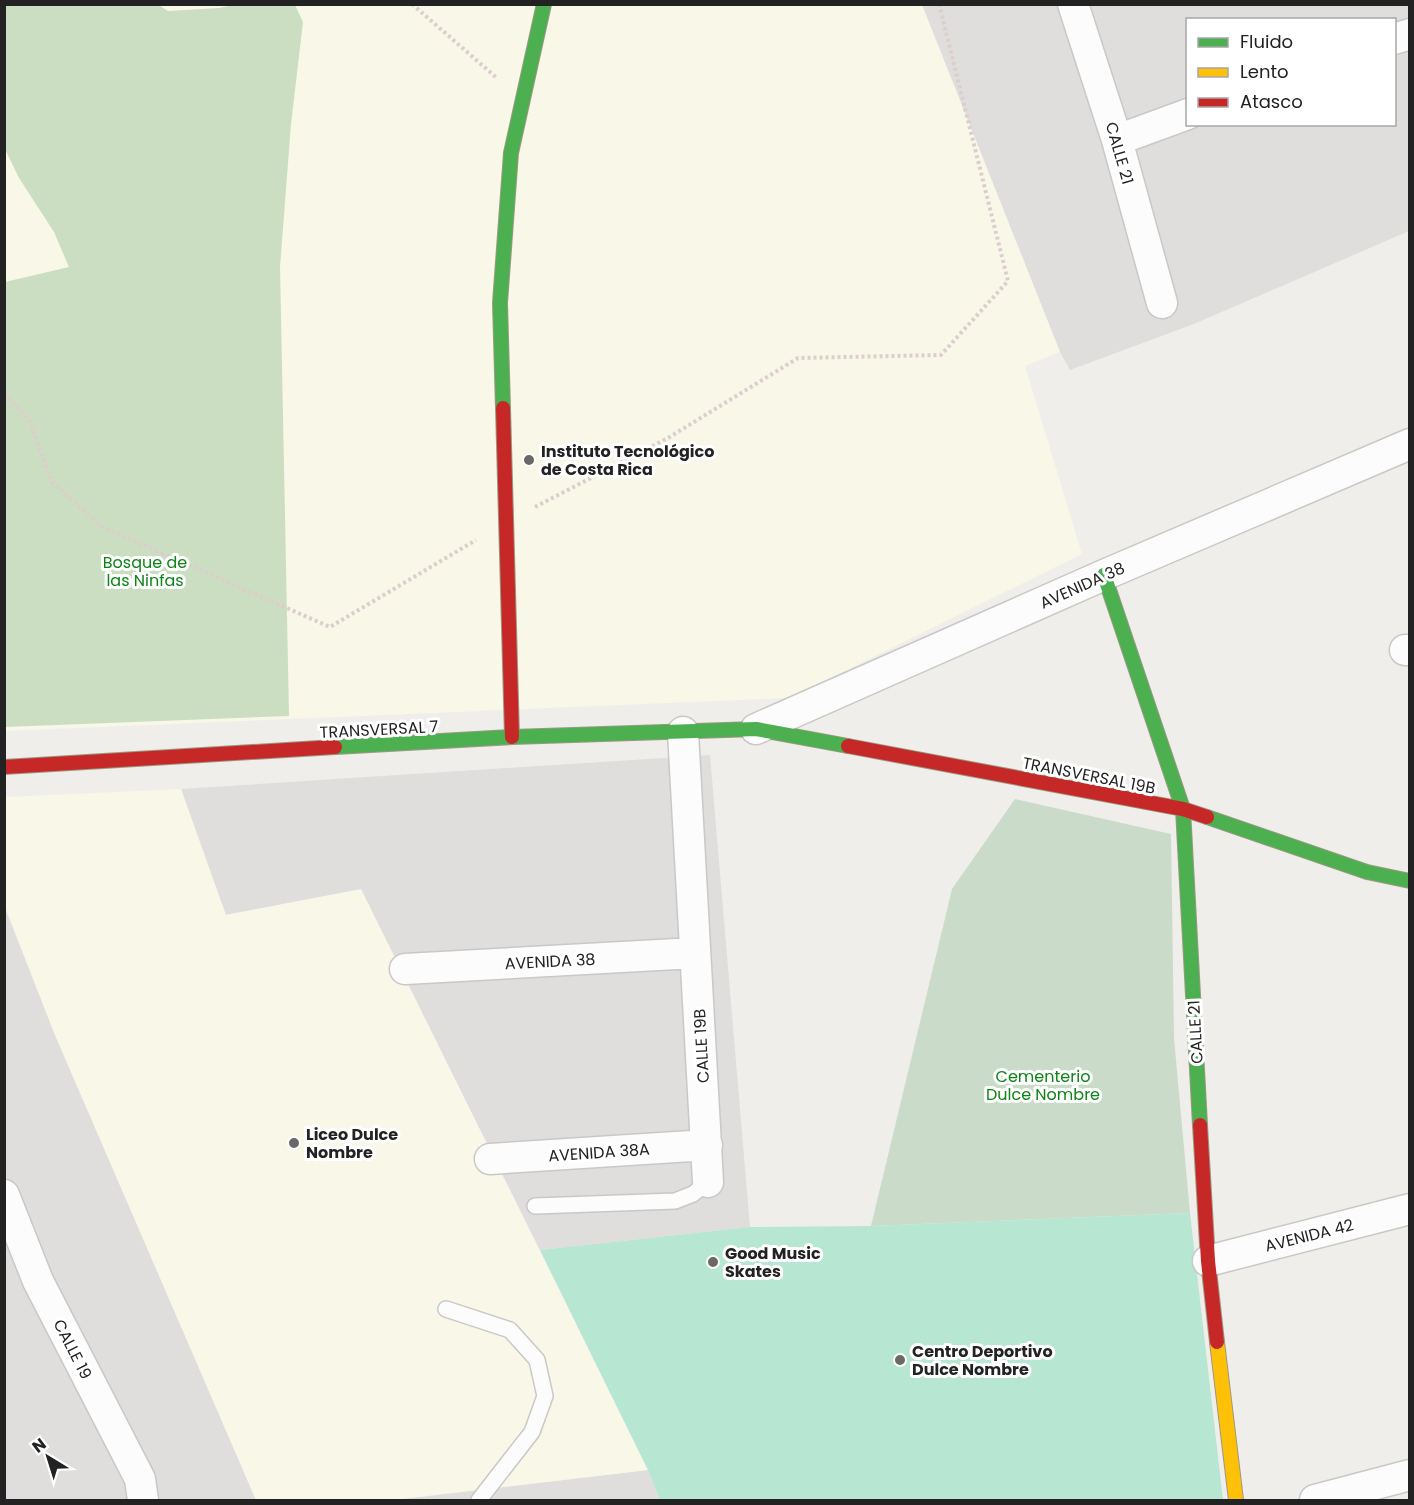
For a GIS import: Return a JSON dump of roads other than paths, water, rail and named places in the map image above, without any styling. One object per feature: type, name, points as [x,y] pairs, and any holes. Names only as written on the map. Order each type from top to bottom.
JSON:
[{"type":"street","points":[[512,737],[500,303],[511,153],[544,4]]},
{"type":"street","name":"CALLE 21","points":[[1073,4],[1117,140],[1162,303]]},
{"type":"street","points":[[1117,140],[1186,115]]},
{"type":"street","name":"AVENIDA 38","points":[[756,729],[1104,575],[1410,444]]},
{"type":"street","name":"CALLE 21","points":[[1104,575],[1183,809],[1208,1261],[1236,1500]]},
{"type":"street","name":"TRANSVERSAL 7","points":[[4,767],[512,737],[756,729]]},
{"type":"street","name":"TRANSVERSAL 19B","points":[[756,729],[1183,809],[1367,872],[1410,880]]},
{"type":"street","name":"CALLE 19B","points":[[683,732],[708,1182]]},
{"type":"street","name":"AVENIDA 38","points":[[405,969],[696,953]]},
{"type":"street","name":"AVENIDA 38A","points":[[490,1159],[707,1145]]},
{"type":"street","name":"CALLE 19","points":[[4,1195],[38,1281],[140,1479],[143,1500]]},
{"type":"street","name":"AVENIDA 42","points":[[1208,1261],[1410,1209]]},
{"type":"street","points":[[1315,1500],[1410,1475]]},
{"type":"lane","name":"CALLE 19B","points":[[535,1206],[675,1201],[693,1194],[708,1182]]},
{"type":"lane","points":[[446,1309],[510,1330],[537,1360],[545,1396],[532,1432],[479,1500]]},
{"type":"place","name":"Instituto Tecnológico de Costa Rica","points":[[529,460]]},
{"type":"place","name":"Liceo Dulce Nombre","points":[[294,1143]]},
{"type":"place","name":"Good Music Skates","points":[[713,1262]]},
{"type":"place","name":"Centro Deportivo Dulce Nombre","points":[[900,1360]]},
{"type":"park label","name":"Bosque de las Ninfas","points":[[145,571]]},
{"type":"park label","name":"Cementerio Dulce Nombre","points":[[1043,1085]]}]
